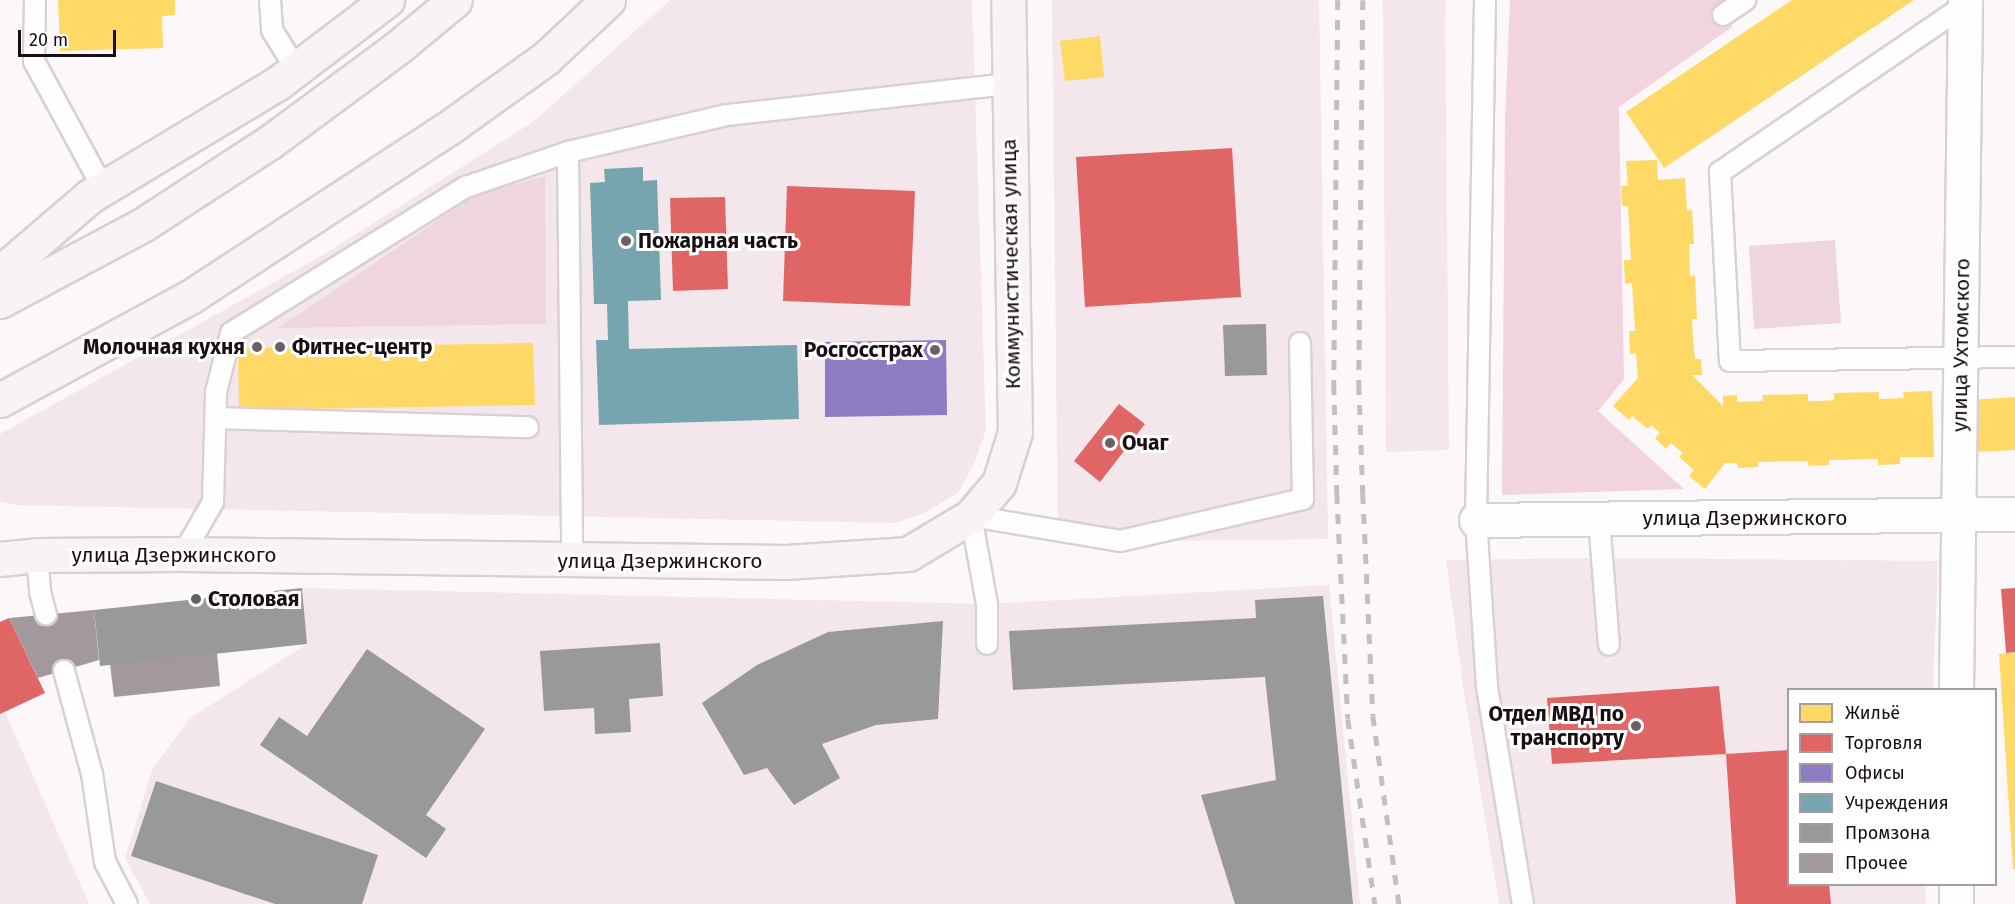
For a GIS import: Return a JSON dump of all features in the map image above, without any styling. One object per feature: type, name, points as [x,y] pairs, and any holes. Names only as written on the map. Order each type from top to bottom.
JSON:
[{"type":"main road","points":[[0,273],[79,204],[296,69],[387,0]]},
{"type":"main road","points":[[0,301],[144,224],[270,142],[397,48],[455,0]]},
{"type":"main road","points":[[0,400],[190,297],[447,129],[546,58],[608,0]]},
{"type":"main road","name":"Коммунистическая улица","points":[[971,516],[999,483],[1015,432],[1008,0]]},
{"type":"main road","name":"улица Дзержинского","points":[[0,559],[37,555],[183,554],[786,562],[908,554],[971,516]]},
{"type":"street","name":"улица Ухтомского","points":[[1956,688],[1956,542],[1959,517],[1965,2]]},
{"type":"street","name":"улица Дзержинского","points":[[1476,520],[1959,517],[2015,514]]},
{"type":"street","points":[[1956,886],[1956,904]]},
{"type":"lane","points":[[35,0],[34,61],[103,188]]},
{"type":"lane","points":[[270,0],[272,30],[296,69]]},
{"type":"lane","points":[[1485,0],[1476,520],[1487,687],[1523,904]]},
{"type":"lane","points":[[1723,15],[1745,0]]},
{"type":"lane","points":[[1965,2],[1720,172],[1730,361],[2015,357]]},
{"type":"lane","points":[[183,554],[213,502],[216,392],[231,333],[466,187],[567,152],[727,115],[1008,84]]},
{"type":"lane","points":[[567,152],[572,560]]},
{"type":"lane","points":[[987,644],[987,604],[971,516],[1120,541],[1303,499],[1300,343]]},
{"type":"lane","points":[[216,418],[528,427]]},
{"type":"lane","points":[[1599,519],[1609,645]]},
{"type":"lane","points":[[37,555],[40,592],[46,614]]},
{"type":"lane","points":[[63,670],[92,774],[105,862],[127,904]]},
{"type":"shaded area","points":[[670,0],[972,0],[986,430],[975,461],[958,493],[924,513],[895,523],[15,505],[0,501],[0,434],[323,255],[533,122]]},
{"type":"shaded area","points":[[1052,0],[1319,0],[1328,539],[1058,542]]},
{"type":"shaded area","points":[[1383,0],[1445,0],[1449,450],[1386,452]]},
{"type":"shaded area","points":[[1510,0],[1726,0],[1732,27],[1619,107],[1624,379],[1598,411],[1684,489],[1502,495],[1505,119]]},
{"type":"shaded area","points":[[545,176],[546,324],[278,328],[474,196]]},
{"type":"shaded area","points":[[1835,240],[1841,323],[1754,329],[1749,246]]},
{"type":"shaded area","points":[[1602,558],[1938,561],[1933,688],[1787,688],[1787,886],[1926,886],[1925,904],[1499,904],[1465,699],[1446,560]]},
{"type":"shaded area","points":[[1329,585],[1360,904],[150,904],[125,858],[152,770],[190,718],[307,644],[302,588],[987,604]]},
{"type":"shaded area","points":[[5,712],[89,904],[0,904],[0,714]]},
{"type":"building: Жильё","points":[[58,0],[175,0],[175,15],[162,16],[163,48],[60,51]]},
{"type":"building: Жильё","points":[[1792,0],[1914,0],[1664,168],[1626,112]]},
{"type":"building: Жильё","points":[[1100,36],[1104,77],[1065,81],[1060,41]]},
{"type":"building: Жильё","points":[[1657,160],[1658,180],[1685,178],[1687,211],[1692,210],[1694,244],[1689,244],[1690,276],[1695,275],[1697,319],[1692,319],[1693,338],[1695,359],[1701,359],[1702,375],[1692,375],[1723,406],[1723,396],[1737,395],[1737,402],[1763,401],[1762,395],[1808,394],[1808,401],[1821,401],[1834,400],[1834,393],[1879,392],[1879,399],[1904,398],[1903,392],[1932,391],[1934,457],[1900,457],[1900,464],[1878,465],[1878,459],[1829,460],[1829,465],[1808,466],[1808,461],[1758,462],[1758,467],[1738,468],[1737,463],[1725,463],[1705,489],[1689,476],[1694,470],[1679,457],[1683,453],[1671,443],[1666,449],[1655,438],[1660,433],[1651,425],[1648,429],[1632,416],[1629,420],[1613,406],[1638,378],[1636,353],[1630,354],[1629,331],[1635,331],[1632,283],[1625,284],[1624,260],[1631,260],[1628,206],[1622,206],[1621,186],[1628,186],[1626,161]]},
{"type":"building: Жильё","points":[[533,343],[535,405],[239,410],[238,348]]},
{"type":"building: Жильё","points":[[2015,397],[2015,450],[1975,452],[1972,400]]},
{"type":"building: Жильё","points":[[2015,652],[2015,869],[2013,869],[1999,654]]},
{"type":"building: Торговля","points":[[1232,148],[1241,297],[1085,307],[1076,157]]},
{"type":"building: Торговля","points":[[787,186],[915,191],[910,306],[783,301]]},
{"type":"building: Торговля","points":[[725,197],[728,289],[673,291],[670,198]]},
{"type":"building: Торговля","name":"Очаг","points":[[1119,404],[1145,424],[1100,482],[1074,461]]},
{"type":"building: Торговля","points":[[2015,588],[2015,652],[2006,653],[2001,589]]},
{"type":"building: Торговля","points":[[9,618],[45,693],[0,714],[0,622]]},
{"type":"building: Торговля","name":"Отдел МВД по транспорту","points":[[1719,686],[1726,754],[1552,764],[1547,698]]},
{"type":"building: Торговля","points":[[1787,750],[1787,886],[1829,886],[1831,904],[1736,904],[1726,754]]},
{"type":"building: Офисы","points":[[946,340],[947,415],[825,417],[825,342]]},
{"type":"building: Учреждения","name":"Пожарная часть","points":[[643,167],[643,181],[657,180],[661,300],[628,301],[629,349],[797,345],[799,419],[599,425],[596,340],[608,340],[607,304],[594,304],[590,183],[605,182],[604,169]]},
{"type":"building: Промзона","points":[[1266,324],[1267,375],[1225,376],[1223,325]]},
{"type":"building: Промзона","points":[[302,588],[307,644],[100,666],[94,610]]},
{"type":"building: Промзона","points":[[1323,596],[1353,904],[1235,904],[1201,795],[1276,780],[1265,677],[1013,690],[1009,631],[1256,618],[1255,600]]},
{"type":"building: Промзона","points":[[943,621],[938,719],[876,725],[822,744],[840,778],[794,805],[767,768],[744,775],[702,703],[757,665],[828,632]]},
{"type":"building: Промзона","points":[[660,643],[663,696],[629,699],[631,732],[595,734],[594,708],[544,711],[540,651]]},
{"type":"building: Промзона","points":[[367,649],[485,729],[426,815],[446,829],[426,858],[260,745],[279,717],[307,736]]},
{"type":"building: Промзона","points":[[156,781],[378,855],[362,904],[275,904],[131,856]]},
{"type":"building: Прочее","points":[[94,610],[99,660],[38,678],[9,618]]},
{"type":"building: Прочее","points":[[217,653],[220,686],[114,697],[110,664]]},
{"type":"railway","points":[[1338,0],[1334,385],[1337,494],[1348,719],[1375,904]]},
{"type":"railway","points":[[1363,0],[1359,385],[1363,494],[1373,716],[1399,904]]},
{"type":"place","name":"Пожарная часть","points":[[626,241]]},
{"type":"place","name":"Молочная кухня","points":[[257,347]]},
{"type":"place","name":"Фитнес-центр","points":[[280,347]]},
{"type":"place","name":"Росгосстрах","points":[[935,350]]},
{"type":"place","name":"Очаг","points":[[1110,443]]},
{"type":"place","name":"Столовая","points":[[196,599]]},
{"type":"place","name":"Отдел МВД по транспорту","points":[[1636,726]]}]
